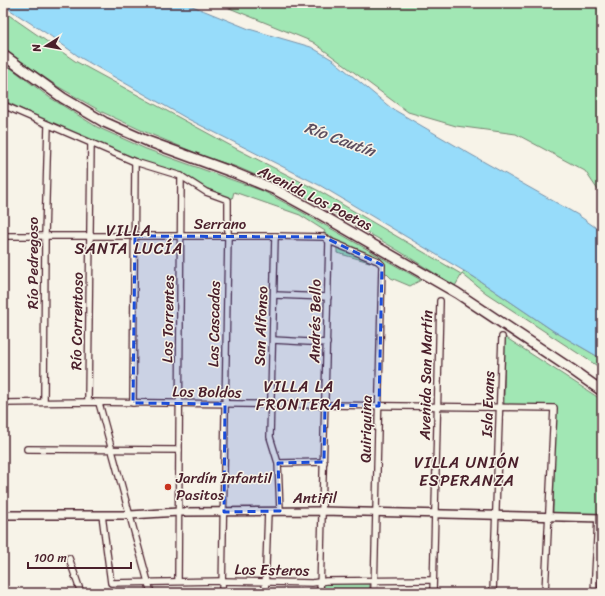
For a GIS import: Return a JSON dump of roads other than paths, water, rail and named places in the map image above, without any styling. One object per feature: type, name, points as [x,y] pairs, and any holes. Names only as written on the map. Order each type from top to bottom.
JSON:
[{"type":"main road","name":"Avenida Los Poetas","points":[[3,55],[63,98],[104,122],[147,141],[232,172],[276,190],[318,213],[457,293],[602,391]]},
{"type":"street","points":[[3,127],[4,84]]},
{"type":"street","points":[[3,105],[135,162],[181,176]]},
{"type":"street","name":"Río Pedregoso","points":[[44,402],[45,236],[48,125]]},
{"type":"street","name":"Río Correntoso","points":[[88,402],[91,143]]},
{"type":"street","points":[[133,403],[135,162]]},
{"type":"street","name":"Las Cascadas","points":[[181,176],[206,192],[228,200],[222,593]]},
{"type":"street","name":"Los Torrentes","points":[[178,581],[181,176]]},
{"type":"street","name":"Serrano","points":[[3,236],[324,237],[329,241],[378,261],[382,265]]},
{"type":"street","name":"San Alfonso","points":[[276,236],[270,437],[278,463],[280,511]]},
{"type":"street","name":"Andrés Bello","points":[[320,593],[329,241]]},
{"type":"street","name":"Quiriquina","points":[[374,593],[382,265]]},
{"type":"street","points":[[274,295],[328,296]]},
{"type":"street","name":"Avenida San Martín","points":[[433,593],[440,301]]},
{"type":"street","name":"Isla Evans","points":[[493,593],[502,337]]},
{"type":"street","points":[[273,340],[327,343]]},
{"type":"street","name":"Los Boldos","points":[[3,403],[88,402],[554,408],[549,516]]},
{"type":"street","points":[[99,403],[150,593]]},
{"type":"street","points":[[27,449],[179,450]]},
{"type":"street","points":[[278,463],[324,462]]},
{"type":"street","name":"Antifil","points":[[3,515],[130,515],[179,512],[323,511],[600,518]]},
{"type":"street","points":[[265,593],[268,512]]},
{"type":"street","name":"Los Esteros","points":[[102,515],[111,583],[148,581],[222,581],[312,584],[320,582],[374,580],[433,580]]},
{"type":"street","points":[[545,593],[549,516]]},
{"type":"street","points":[[594,593],[600,518]]},
{"type":"street","points":[[69,558],[81,593]]},
{"type":"water","name":"Río Cautín","points":[[3,3],[185,3],[249,29],[311,47],[333,60],[391,108],[578,215],[602,232],[602,359],[552,330],[474,277],[321,186],[188,119],[81,58],[7,8],[3,5]]},
{"type":"place","name":"Jardín Infantil Pasitos","points":[[168,487]]},
{"type":"district","name":"VILLA SANTA LUCÍA","points":[[129,239]]},
{"type":"district","name":"VILLA LA FRONTERA","points":[[299,395]]},
{"type":"district","name":"VILLA UNIÓN ESPERANZA","points":[[467,471]]}]
